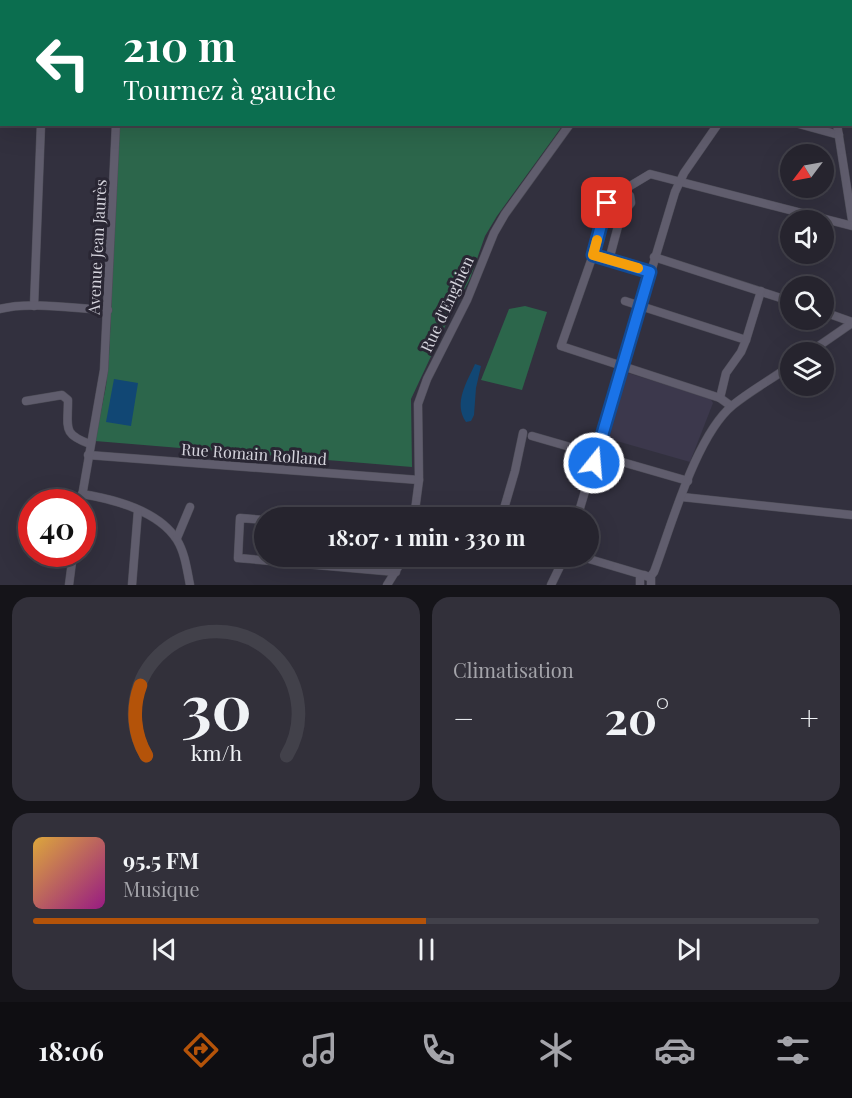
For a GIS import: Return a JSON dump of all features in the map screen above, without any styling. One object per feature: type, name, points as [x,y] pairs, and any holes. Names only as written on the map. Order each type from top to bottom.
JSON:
[{"type":"street","points":[[34,306],[41,126]]},
{"type":"street","name":"Avenue Jean Jaurès","points":[[83,489],[104,370],[116,126]]},
{"type":"street","name":"Rue d'Enghien","points":[[415,507],[418,480],[418,404],[427,379],[470,292],[500,223],[569,126]]},
{"type":"street","points":[[580,507],[654,256],[679,181],[717,126]]},
{"type":"street","points":[[806,126],[839,135]]},
{"type":"street","points":[[837,126],[852,220]]},
{"type":"street","points":[[731,406],[720,398],[622,368],[561,346],[593,255],[607,203],[615,195],[650,174],[852,226]]},
{"type":"street","points":[[609,260],[621,215],[631,202],[630,196]]},
{"type":"street","points":[[593,255],[650,272]]},
{"type":"street","points":[[654,256],[780,298]]},
{"type":"street","points":[[720,398],[726,373],[741,352],[761,291]]},
{"type":"street","points":[[624,301],[746,339]]},
{"type":"street","points":[[0,309],[10,306],[34,306],[108,310]]},
{"type":"street","points":[[834,316],[852,323]]},
{"type":"street","points":[[824,342],[852,323]]},
{"type":"street","points":[[599,564],[643,582],[654,572],[700,450],[717,423],[731,406],[780,373]]},
{"type":"street","points":[[26,401],[62,394],[68,400],[69,433],[73,438],[90,444]]},
{"type":"street","points":[[505,507],[516,471],[514,468],[528,434],[688,480]]},
{"type":"street","name":"Rue Romain Rolland","points":[[88,455],[418,480]]},
{"type":"street","points":[[96,496],[116,500],[138,510],[159,522],[177,538],[190,585]]},
{"type":"street","points":[[682,497],[852,515]]},
{"type":"street","points":[[177,538],[190,507]]},
{"type":"street","points":[[132,585],[138,510]]},
{"type":"street","points":[[254,519],[240,518],[238,558],[254,559]]},
{"type":"street","points":[[69,585],[71,567]]},
{"type":"street","points":[[340,567],[396,572]]},
{"type":"street","points":[[387,585],[399,567]]},
{"type":"street","points":[[551,585],[560,567]]},
{"type":"shaded area","points":[[628,373],[710,398],[713,403],[690,462],[606,438],[624,375]]},
{"type":"green space","points":[[119,126],[562,126],[485,236],[470,279],[411,399],[412,467],[95,441],[106,386]]},
{"type":"green space","points":[[525,306],[547,312],[522,390],[481,380],[509,309]]},
{"type":"water","points":[[475,364],[481,366],[476,388],[474,415],[471,421],[466,422],[462,415],[461,400]]},
{"type":"water","points":[[114,379],[138,383],[131,426],[106,422]]},
{"type":"slow traffic","points":[[597,240],[593,255],[638,268]]},
{"type":"route","points":[[594,463],[650,272],[593,255],[607,203]]}]
